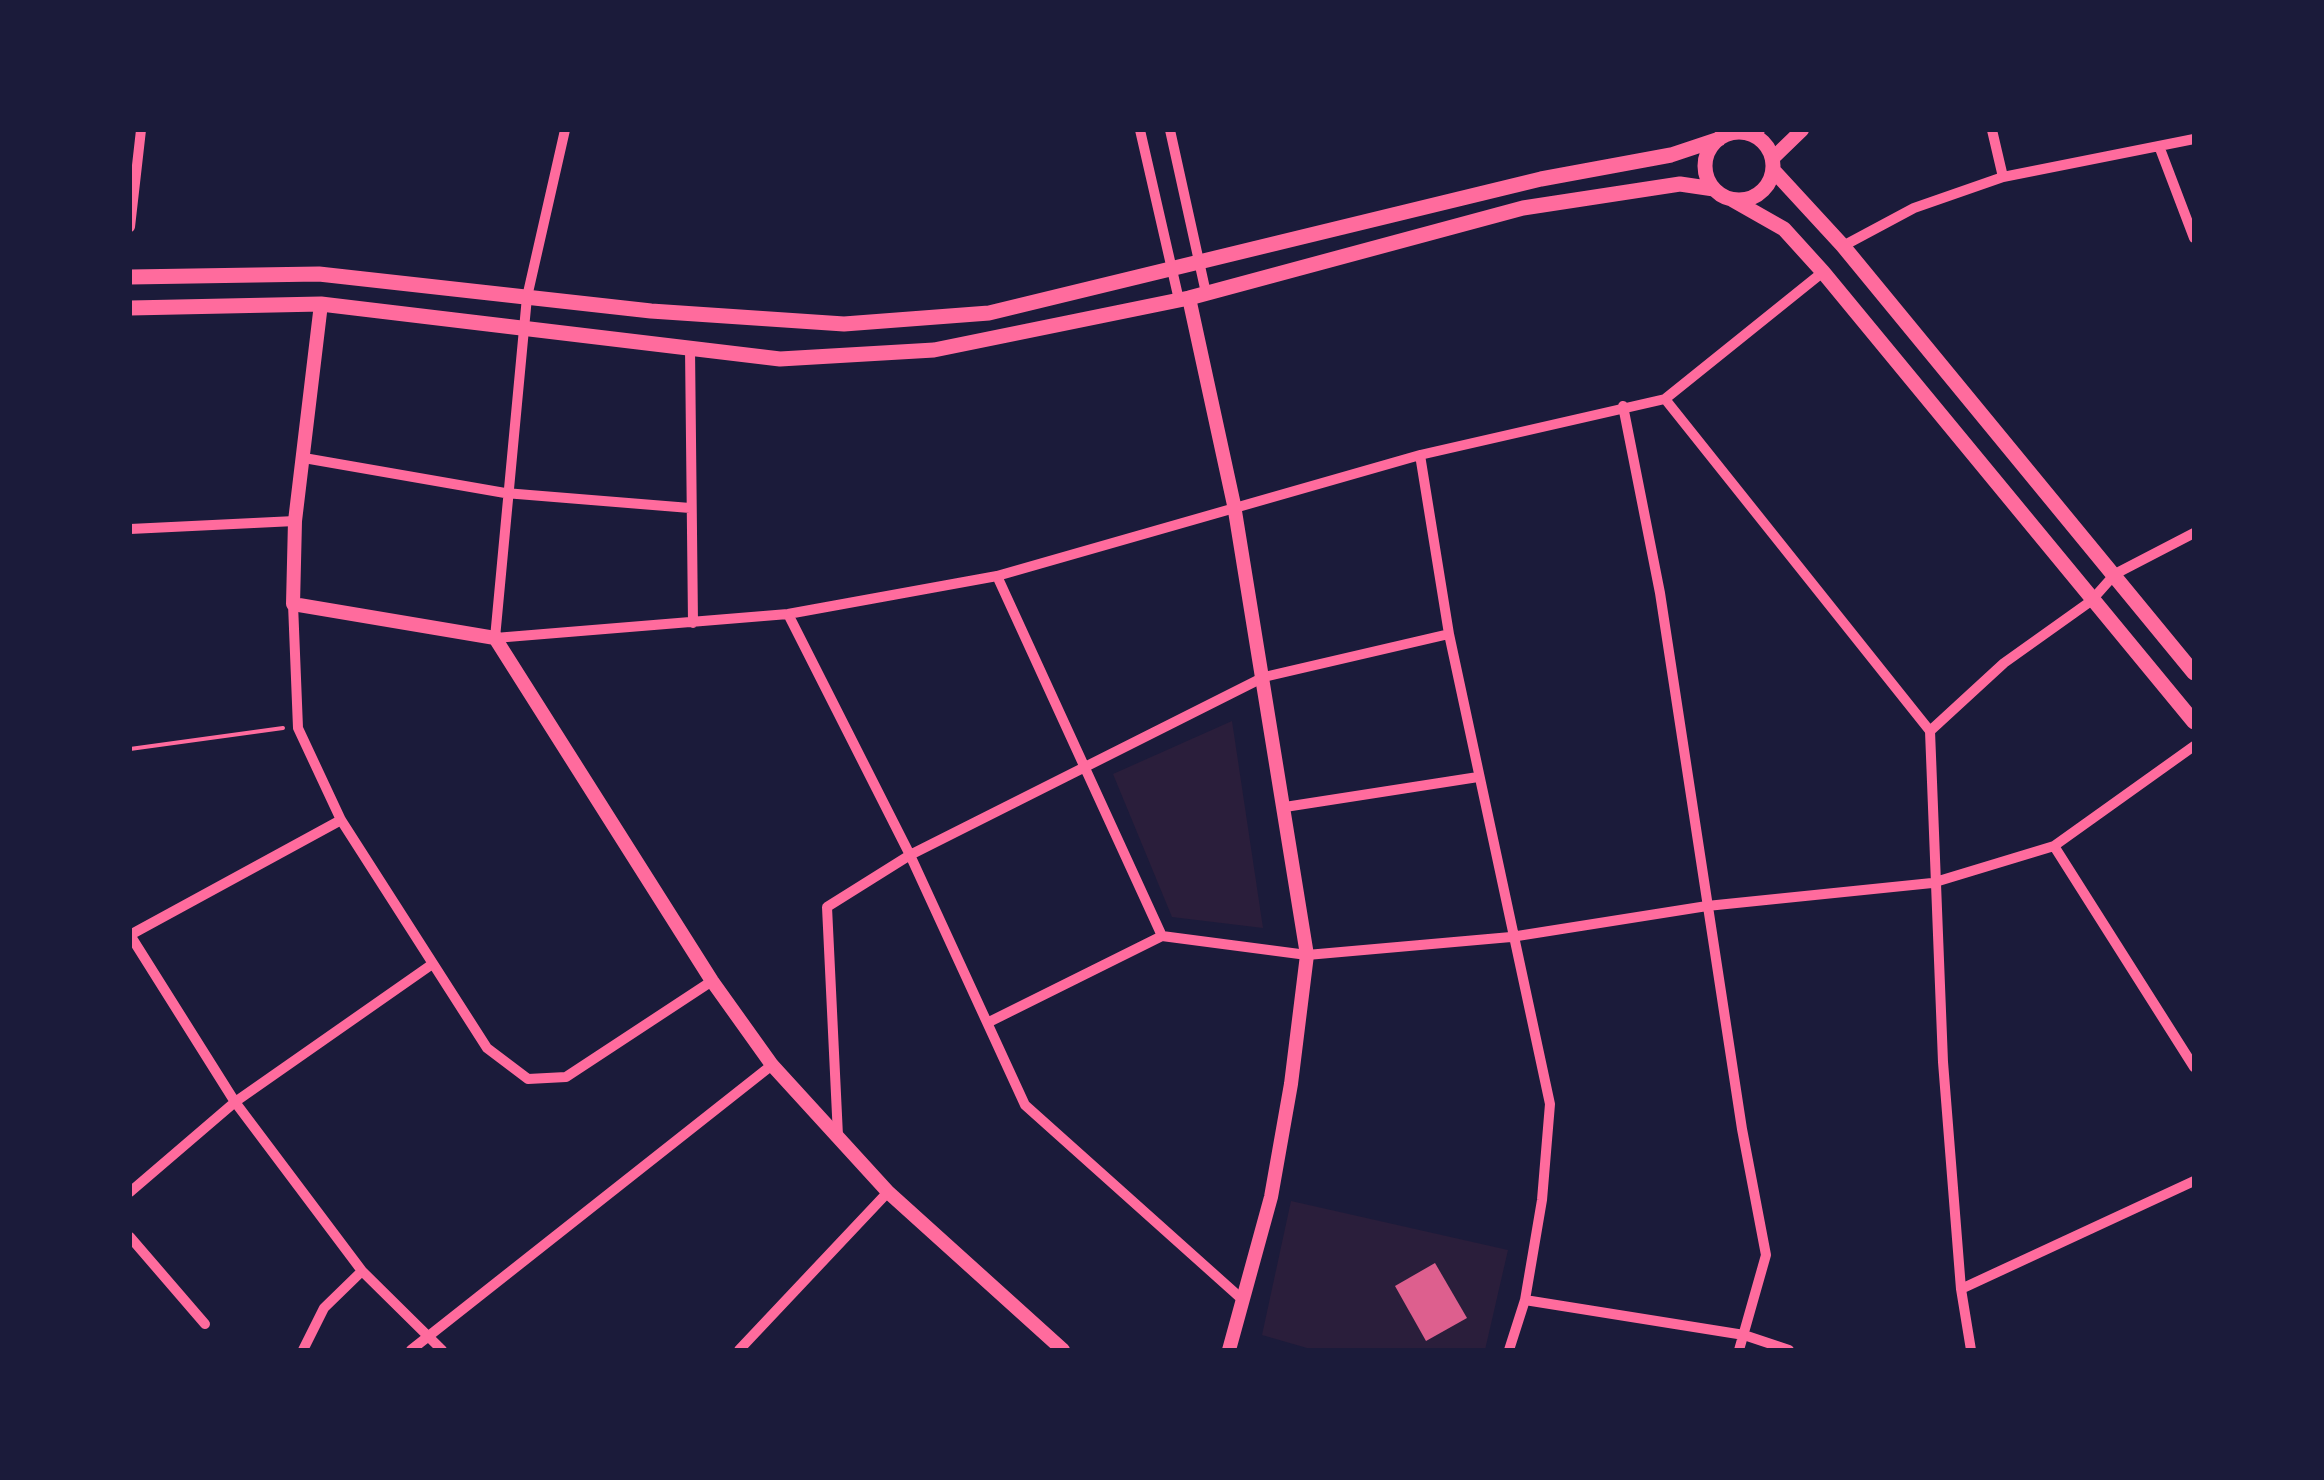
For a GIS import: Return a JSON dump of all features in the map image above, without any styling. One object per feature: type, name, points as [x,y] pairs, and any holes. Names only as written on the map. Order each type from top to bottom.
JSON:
[{"type":"main road","points":[[130,277],[319,274],[526,297],[844,324],[989,314],[1541,179],[1671,155],[1736,133],[1761,140],[1773,164],[2194,673]]},
{"type":"main road","points":[[1714,188],[1705,168],[1711,147],[1736,133]]},
{"type":"main road","points":[[1733,200],[1764,190],[1773,164]]},
{"type":"main road","points":[[130,308],[321,304],[780,358],[934,350],[1184,299],[1523,208],[1680,184],[1714,188],[1784,229],[1823,272],[2194,722]]},
{"type":"street","points":[[130,226],[141,130]]},
{"type":"street","points":[[565,130],[526,297],[505,493],[495,638],[712,981],[772,1065],[888,1192],[1063,1350]]},
{"type":"street","points":[[1140,130],[1171,271],[1184,299],[1234,505],[1307,955],[1278,1160],[1229,1350]]},
{"type":"street","points":[[1170,130],[1206,293]]},
{"type":"street","points":[[1773,164],[1802,130]]},
{"type":"street","points":[[1992,130],[2003,176]]},
{"type":"street","points":[[1843,246],[1914,208],[2003,176],[2194,139]]},
{"type":"street","points":[[2159,146],[2194,238]]},
{"type":"street","points":[[293,604],[495,638],[788,614],[997,576],[1234,505],[1420,455],[1623,406],[1664,400],[1823,272]]},
{"type":"street","points":[[321,304],[296,521],[293,604],[298,728],[341,820],[430,966],[487,1048],[528,1079],[566,1077],[712,981]]},
{"type":"street","points":[[690,348],[693,622]]},
{"type":"street","points":[[1664,400],[1930,731],[1943,1062],[1961,1289],[1971,1350]]},
{"type":"street","points":[[1623,406],[1660,593],[1707,906],[1766,1255],[1739,1350]]},
{"type":"street","points":[[1420,455],[1449,634],[1511,937],[1550,1104],[1542,1200],[1525,1300],[1509,1350]]},
{"type":"street","points":[[304,458],[505,493],[690,508]]},
{"type":"street","points":[[130,529],[296,521]]},
{"type":"street","points":[[1930,731],[2004,664],[2093,599],[2114,576],[2194,533]]},
{"type":"street","points":[[997,576],[1162,936]]},
{"type":"street","points":[[788,614],[910,855],[1025,1105],[1244,1301]]},
{"type":"street","points":[[838,1136],[827,908],[910,855],[1264,677],[1449,634]]},
{"type":"street","points":[[990,1022],[1162,936],[1307,955],[1511,937],[1707,906],[1936,882],[2054,846],[2194,746]]},
{"type":"street","points":[[1285,807],[1478,777]]},
{"type":"street","points":[[341,820],[130,934],[234,1102],[362,1271],[442,1350]]},
{"type":"street","points":[[2054,846],[2194,1066]]},
{"type":"street","points":[[130,1192],[234,1102],[430,966]]},
{"type":"street","points":[[411,1350],[772,1065]]},
{"type":"street","points":[[1961,1289],[2194,1182]]},
{"type":"street","points":[[739,1350],[888,1192]]},
{"type":"street","points":[[130,1237],[205,1324]]},
{"type":"street","points":[[303,1350],[324,1308],[362,1271]]},
{"type":"street","points":[[1525,1300],[1744,1335],[1789,1350]]},
{"type":"path","points":[[130,749],[298,728]]},
{"type":"shaded area","points":[[1232,721],[1263,928],[1172,917],[1113,774]]},
{"type":"shaded area","points":[[1291,1201],[1508,1250],[1485,1350],[1314,1350],[1262,1335]]},
{"type":"building","points":[[1435,1263],[1467,1318],[1426,1341],[1395,1286]]}]
